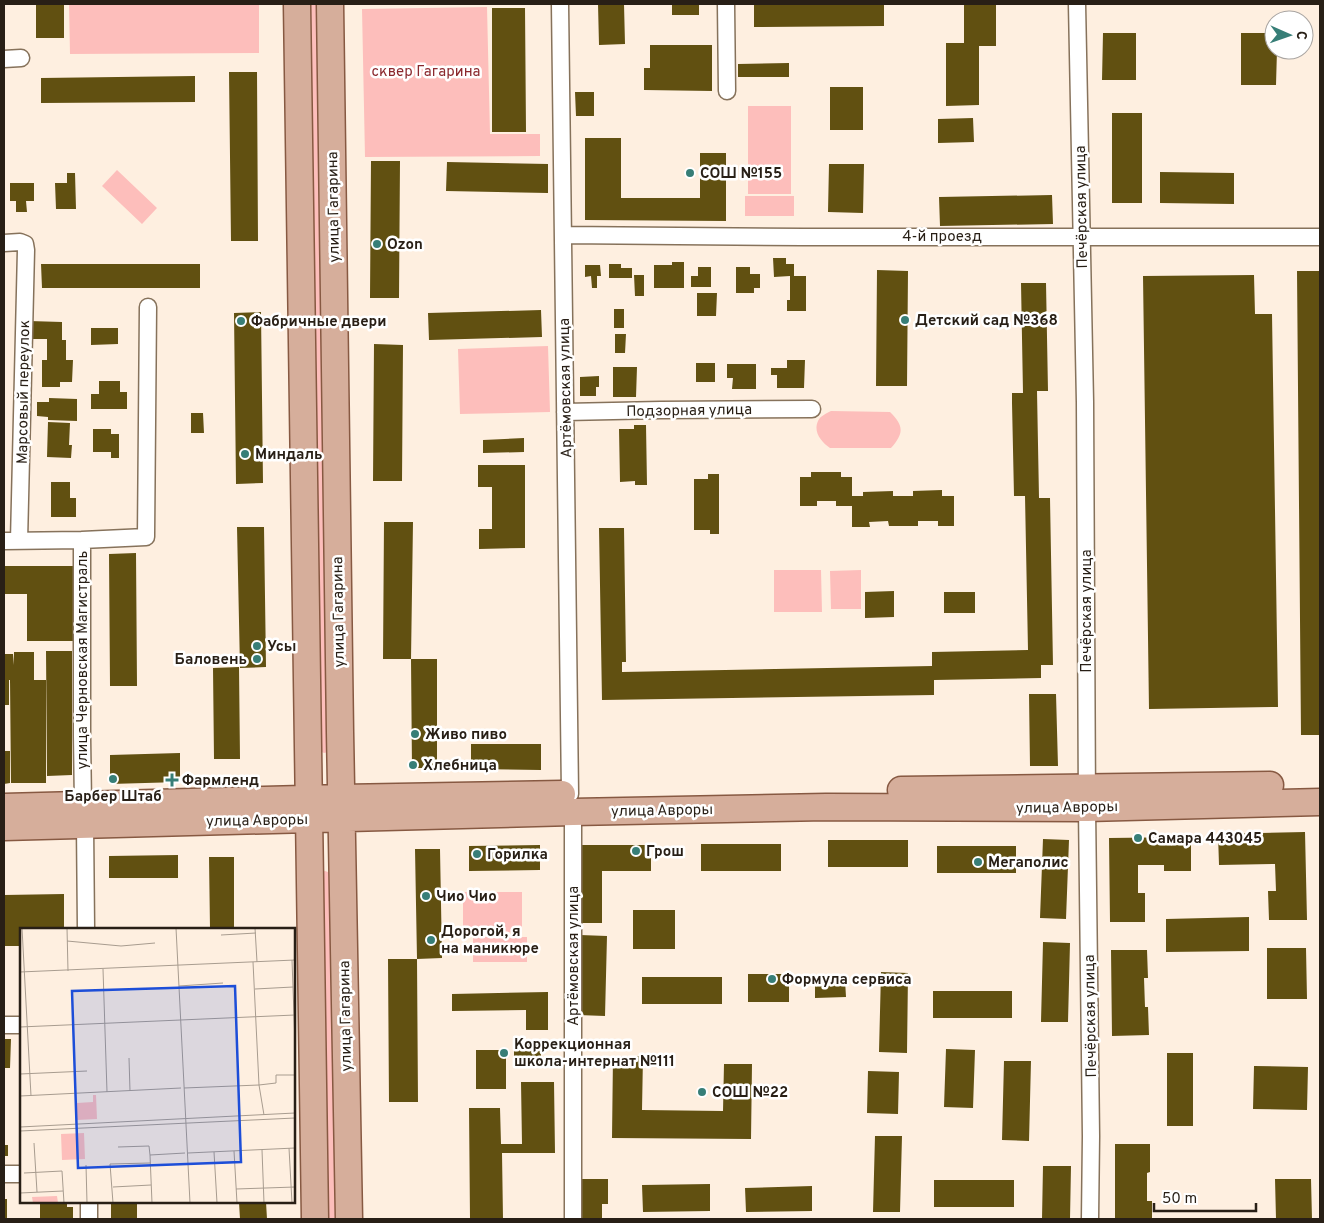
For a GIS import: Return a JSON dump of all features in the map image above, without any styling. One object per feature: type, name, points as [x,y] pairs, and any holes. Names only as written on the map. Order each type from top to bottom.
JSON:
[{"type":"main road","points":[[297,4],[315,1219]]},
{"type":"main road","name":"улица Гагарина","points":[[330,4],[341,808],[349,1219]]},
{"type":"main road","name":"улица Авроры","points":[[4,807],[84,814],[309,809],[571,793],[826,807],[1088,798],[1320,785]]},
{"type":"main road","name":"улица Авроры","points":[[1088,798],[1320,802]]},
{"type":"main road","name":"улица Авроры","points":[[4,827],[84,814]]},
{"type":"street","name":"Артёмовская улица","points":[[560,4],[571,793],[573,1219]]},
{"type":"street","points":[[726,4],[726,92]]},
{"type":"street","name":"Печёрская улица","points":[[1077,4],[1082,236],[1091,1136],[1090,1219]]},
{"type":"street","points":[[4,58],[21,58]]},
{"type":"street","name":"4-й проезд","points":[[563,235],[1320,237]]},
{"type":"street","name":"Марсовый переулок","points":[[4,244],[20,242],[25,244],[26,260],[12,541]]},
{"type":"street","name":"улица Черновская Магистраль","points":[[86,928],[82,736],[82,540],[146,537],[148,308]]},
{"type":"street","name":"Подзорная улица","points":[[565,412],[812,409]]},
{"type":"street","points":[[12,541],[82,540]]},
{"type":"street","points":[[4,1025],[20,1025]]},
{"type":"street","points":[[4,1174],[20,1174]]},
{"type":"street","points":[[89,1203],[89,1219]]},
{"type":"green space","points":[[69,4],[259,4],[259,53],[70,54]]},
{"type":"green space","points":[[309,4],[321,4],[328,752],[324,753],[320,751]]},
{"type":"green space","name":"сквер Гагарина","points":[[487,7],[490,134],[540,134],[540,156],[365,157],[362,9]]},
{"type":"green space","points":[[748,106],[791,106],[791,194],[748,194]]},
{"type":"green space","points":[[117,170],[157,208],[142,224],[102,186]]},
{"type":"green space","points":[[745,196],[794,196],[794,216],[745,216]]},
{"type":"green space","points":[[548,346],[550,412],[460,414],[458,349]]},
{"type":"green space","points":[[831,411],[890,412],[898,421],[901,430],[900,434],[891,448],[830,448],[821,440],[816,429],[819,419]]},
{"type":"green space","points":[[774,570],[821,570],[822,612],[774,612]]},
{"type":"green space","points":[[861,570],[861,609],[831,609],[830,571]]},
{"type":"green space","points":[[325,871],[331,874],[337,1219],[326,1219],[322,872]]},
{"type":"green space","points":[[463,892],[522,892],[522,932],[463,933]]},
{"type":"green space","points":[[473,937],[527,937],[527,962],[473,962]]},
{"type":"building","points":[[36,4],[64,4],[64,38],[36,38]]},
{"type":"building","points":[[598,4],[624,4],[625,44],[599,45]]},
{"type":"building","points":[[672,4],[699,4],[699,15],[672,15]]},
{"type":"building","points":[[754,4],[884,4],[884,26],[754,27]]},
{"type":"building","points":[[964,4],[996,4],[996,46],[979,46],[979,105],[946,106],[946,43],[964,43]]},
{"type":"building","points":[[492,8],[525,8],[526,132],[492,132]]},
{"type":"building","points":[[1103,33],[1136,33],[1136,80],[1102,80]]},
{"type":"building","points":[[1241,33],[1264,33],[1264,60],[1277,60],[1276,85],[1241,85]]},
{"type":"building","points":[[650,45],[712,45],[712,91],[644,90],[644,68],[650,68]]},
{"type":"building","points":[[789,63],[789,77],[738,77],[738,64]]},
{"type":"building","points":[[229,72],[257,72],[258,241],[231,241]]},
{"type":"building","points":[[195,76],[195,102],[41,103],[41,78]]},
{"type":"building","points":[[830,87],[863,87],[863,130],[830,130]]},
{"type":"building","points":[[575,92],[594,92],[594,116],[576,116]]},
{"type":"building","points":[[1112,113],[1142,113],[1142,203],[1112,203]]},
{"type":"building","points":[[973,118],[974,142],[938,143],[938,119]]},
{"type":"building","points":[[585,138],[621,138],[621,198],[700,198],[700,153],[726,153],[726,221],[585,220]]},
{"type":"building","points":[[371,161],[400,161],[399,298],[370,298]]},
{"type":"building","points":[[447,162],[548,164],[548,193],[446,191]]},
{"type":"building","points":[[829,164],[864,164],[863,213],[828,212]]},
{"type":"building","points":[[1160,172],[1234,173],[1234,204],[1160,203]]},
{"type":"building","points":[[67,173],[75,173],[76,209],[56,209],[55,183],[67,183]]},
{"type":"building","points":[[10,183],[34,183],[34,201],[26,201],[27,212],[16,212],[16,201],[10,201]]},
{"type":"building","points":[[1052,195],[1053,224],[940,226],[939,197]]},
{"type":"building","points":[[773,258],[786,258],[786,264],[794,264],[794,276],[806,276],[806,311],[787,311],[787,300],[790,300],[790,276],[774,277]]},
{"type":"building","points":[[672,262],[684,262],[684,288],[654,288],[654,265],[672,265]]},
{"type":"building","points":[[41,264],[200,264],[200,288],[42,288]]},
{"type":"building","points":[[609,264],[621,264],[621,268],[632,268],[632,278],[609,278]]},
{"type":"building","points":[[585,265],[600,265],[601,276],[597,276],[597,288],[592,288],[591,276],[585,277]]},
{"type":"building","points":[[698,267],[711,267],[711,287],[691,287],[691,276],[698,276]]},
{"type":"building","points":[[736,267],[750,267],[750,274],[760,274],[760,288],[754,288],[754,293],[736,293]]},
{"type":"building","points":[[877,270],[908,271],[907,386],[876,386]]},
{"type":"building","points":[[1297,271],[1320,271],[1320,735],[1301,735]]},
{"type":"building","points":[[634,275],[644,275],[644,296],[635,296]]},
{"type":"building","points":[[1254,275],[1255,314],[1272,314],[1278,707],[1149,709],[1143,276]]},
{"type":"building","points":[[1021,283],[1046,283],[1048,391],[1037,391],[1039,498],[1050,498],[1053,665],[1041,665],[1041,678],[934,680],[934,695],[602,700],[599,528],[624,528],[626,662],[622,662],[622,672],[932,666],[932,652],[1028,650],[1025,496],[1014,496],[1012,403],[1012,393],[1023,393]]},
{"type":"building","points":[[697,293],[717,293],[716,316],[697,316]]},
{"type":"building","points":[[614,309],[624,309],[624,328],[614,328]]},
{"type":"building","points":[[541,310],[542,337],[429,340],[428,313]]},
{"type":"building","points":[[261,312],[263,483],[236,484],[234,313]]},
{"type":"building","points":[[29,321],[62,322],[62,340],[66,340],[66,360],[73,360],[72,382],[60,382],[60,387],[42,387],[42,360],[47,360],[47,339],[29,339]]},
{"type":"building","points":[[91,328],[118,328],[118,344],[91,345]]},
{"type":"building","points":[[615,334],[626,334],[625,353],[615,353]]},
{"type":"building","points":[[374,344],[403,345],[402,481],[373,481]]},
{"type":"building","points":[[787,360],[805,360],[804,388],[777,388],[777,375],[771,375],[771,368],[787,368]]},
{"type":"building","points":[[696,363],[715,363],[715,382],[696,382]]},
{"type":"building","points":[[727,364],[756,364],[756,389],[732,389],[733,378],[727,378]]},
{"type":"building","points":[[613,367],[637,367],[636,397],[613,397]]},
{"type":"building","points":[[599,376],[599,387],[596,387],[596,396],[580,396],[580,377]]},
{"type":"building","points":[[99,381],[120,381],[120,392],[127,392],[127,409],[91,409],[91,394],[99,394]]},
{"type":"building","points":[[49,398],[77,399],[77,421],[48,420],[48,417],[37,416],[37,402],[49,402]]},
{"type":"building","points":[[191,413],[203,413],[204,433],[191,433]]},
{"type":"building","points":[[48,422],[70,423],[69,445],[72,445],[71,458],[47,457]]},
{"type":"building","points":[[634,425],[646,425],[647,485],[635,485],[635,481],[620,482],[619,429],[634,429]]},
{"type":"building","points":[[93,429],[111,429],[111,434],[119,434],[119,458],[111,458],[111,452],[93,452]]},
{"type":"building","points":[[524,438],[524,452],[483,453],[483,440]]},
{"type":"building","points":[[478,465],[525,465],[525,548],[479,549],[479,529],[492,529],[492,487],[478,487]]},
{"type":"building","points":[[811,472],[841,472],[841,477],[852,477],[852,496],[863,496],[863,492],[893,491],[893,496],[913,496],[913,491],[942,490],[942,496],[954,496],[954,526],[938,526],[938,521],[918,521],[918,526],[889,526],[888,521],[869,522],[870,527],[852,527],[852,506],[836,506],[836,501],[817,501],[817,506],[800,506],[800,477],[811,477]]},
{"type":"building","points":[[708,474],[719,474],[719,534],[710,534],[710,530],[694,530],[694,479],[708,479]]},
{"type":"building","points":[[51,482],[70,482],[70,498],[76,498],[76,517],[51,517]]},
{"type":"building","points":[[384,522],[413,522],[411,659],[383,659]]},
{"type":"building","points":[[237,527],[264,527],[266,667],[240,668]]},
{"type":"building","points":[[136,553],[137,686],[110,686],[109,554]]},
{"type":"building","points":[[4,566],[73,566],[73,641],[27,641],[27,594],[4,594]]},
{"type":"building","points":[[894,591],[894,617],[865,618],[865,592]]},
{"type":"building","points":[[944,592],[975,592],[975,613],[944,613]]},
{"type":"building","points":[[46,651],[72,651],[72,775],[47,776]]},
{"type":"building","points":[[14,652],[34,652],[34,680],[46,680],[46,783],[11,783],[10,680],[9,705],[4,705],[4,654],[13,654],[14,665]]},
{"type":"building","points":[[411,659],[437,659],[437,768],[412,768]]},
{"type":"building","points":[[239,667],[240,759],[214,759],[213,668]]},
{"type":"building","points":[[1029,694],[1056,694],[1058,766],[1030,766]]},
{"type":"building","points":[[471,744],[541,744],[541,770],[471,769]]},
{"type":"building","points":[[4,751],[10,751],[10,783],[4,784]]},
{"type":"building","points":[[180,753],[180,782],[110,784],[110,755]]},
{"type":"building","points":[[1305,832],[1307,920],[1269,920],[1268,891],[1276,891],[1275,864],[1219,865],[1218,834]]},
{"type":"building","points":[[1191,837],[1191,871],[1164,871],[1164,865],[1138,865],[1138,893],[1145,893],[1145,922],[1110,922],[1109,838]]},
{"type":"building","points":[[1043,839],[1069,840],[1066,919],[1040,918]]},
{"type":"building","points":[[828,840],[908,840],[908,867],[828,867]]},
{"type":"building","points":[[701,844],[781,844],[781,871],[701,871]]},
{"type":"building","points":[[540,845],[540,870],[469,871],[469,846]]},
{"type":"building","points":[[579,845],[651,845],[651,871],[602,871],[602,923],[580,923]]},
{"type":"building","points":[[937,846],[1016,846],[1016,873],[937,873]]},
{"type":"building","points":[[415,849],[440,849],[442,958],[417,959]]},
{"type":"building","points":[[178,855],[178,878],[109,878],[109,856]]},
{"type":"building","points":[[209,857],[234,857],[234,928],[210,928]]},
{"type":"building","points":[[64,894],[64,928],[20,928],[20,946],[5,946],[4,895]]},
{"type":"building","points":[[633,910],[675,910],[675,949],[633,949]]},
{"type":"building","points":[[1249,917],[1249,951],[1166,952],[1166,919]]},
{"type":"building","points":[[580,935],[607,936],[605,1016],[578,1015]]},
{"type":"building","points":[[1043,942],[1070,943],[1068,1022],[1041,1022]]},
{"type":"building","points":[[1267,948],[1306,948],[1307,999],[1267,999]]},
{"type":"building","points":[[1111,950],[1147,950],[1148,978],[1144,978],[1145,1007],[1148,1007],[1149,1035],[1112,1036]]},
{"type":"building","points":[[388,959],[417,959],[418,1102],[389,1102]]},
{"type":"building","points":[[881,972],[908,973],[907,1053],[879,1052]]},
{"type":"building","points":[[748,974],[789,974],[789,1002],[748,1002]]},
{"type":"building","points":[[642,977],[722,977],[722,1004],[642,1004]]},
{"type":"building","points":[[815,980],[845,980],[846,997],[815,998]]},
{"type":"building","points":[[933,991],[1012,991],[1012,1018],[933,1018]]},
{"type":"building","points":[[548,992],[548,1030],[526,1030],[526,1010],[452,1011],[452,994]]},
{"type":"building","points":[[4,1039],[11,1039],[10,1068],[4,1068]]},
{"type":"building","points":[[514,1044],[541,1044],[541,1063],[514,1063]]},
{"type":"building","points":[[946,1049],[975,1050],[973,1108],[944,1107]]},
{"type":"building","points":[[476,1050],[506,1050],[506,1089],[476,1089]]},
{"type":"building","points":[[1167,1053],[1193,1053],[1193,1126],[1167,1126]]},
{"type":"building","points":[[613,1056],[643,1056],[642,1110],[723,1111],[724,1064],[752,1064],[751,1139],[612,1138]]},
{"type":"building","points":[[1004,1061],[1031,1061],[1029,1141],[1002,1140]]},
{"type":"building","points":[[1254,1066],[1308,1067],[1307,1110],[1253,1109]]},
{"type":"building","points":[[868,1071],[899,1072],[898,1114],[867,1113]]},
{"type":"building","points":[[521,1082],[554,1082],[555,1153],[502,1153],[503,1219],[470,1219],[469,1108],[500,1108],[501,1144],[522,1144]]},
{"type":"building","points":[[875,1136],[902,1136],[900,1212],[873,1212]]},
{"type":"building","points":[[1115,1144],[1150,1144],[1147,1201],[1152,1201],[1152,1219],[1115,1219]]},
{"type":"building","points":[[4,1145],[8,1145],[8,1156],[4,1156]]},
{"type":"building","points":[[1043,1166],[1071,1166],[1070,1219],[1042,1219]]},
{"type":"building","points":[[579,1179],[608,1179],[608,1204],[602,1204],[602,1219],[579,1219]]},
{"type":"building","points":[[1275,1179],[1311,1179],[1312,1219],[1276,1219]]},
{"type":"building","points":[[934,1180],[1014,1180],[1014,1207],[934,1207]]},
{"type":"building","points":[[710,1184],[710,1211],[643,1212],[642,1185]]},
{"type":"building","points":[[812,1186],[812,1211],[746,1212],[745,1188]]},
{"type":"building","points":[[4,1199],[7,1199],[7,1219],[4,1219]]},
{"type":"building","points":[[40,1203],[67,1203],[67,1207],[73,1207],[73,1219],[40,1219]]},
{"type":"building","points":[[111,1203],[137,1203],[137,1219],[111,1219]]},
{"type":"building","points":[[239,1203],[266,1203],[267,1219],[240,1219]]},
{"type":"place","name":"СОШ №155","points":[[690,173]]},
{"type":"place","name":"Ozon","points":[[377,244]]},
{"type":"place","name":"Детский сад №368","points":[[905,320]]},
{"type":"place","name":"Фабричные двери","points":[[241,321]]},
{"type":"place","name":"Миндаль","points":[[245,454]]},
{"type":"place","name":"Усы","points":[[257,646]]},
{"type":"place","name":"Баловень","points":[[257,659]]},
{"type":"place","name":"Живо пиво","points":[[415,734]]},
{"type":"place","name":"Хлебница","points":[[413,765]]},
{"type":"place","name":"Барбер Штаб","points":[[113,779]]},
{"type":"place","name":"Фармленд","points":[[172,780]]},
{"type":"place","name":"Самара 443045","points":[[1138,838]]},
{"type":"place","name":"Грош","points":[[636,851]]},
{"type":"place","name":"Горилка","points":[[477,854]]},
{"type":"place","name":"Мегаполис","points":[[978,862]]},
{"type":"place","name":"Чио Чио","points":[[426,896]]},
{"type":"place","name":"Дорогой, я на маникюре","points":[[431,940]]},
{"type":"place","name":"Формула сервиса","points":[[772,979]]},
{"type":"place","name":"Коррекционная школа-интернат №111","points":[[504,1053]]},
{"type":"place","name":"СОШ №22","points":[[702,1092]]}]
